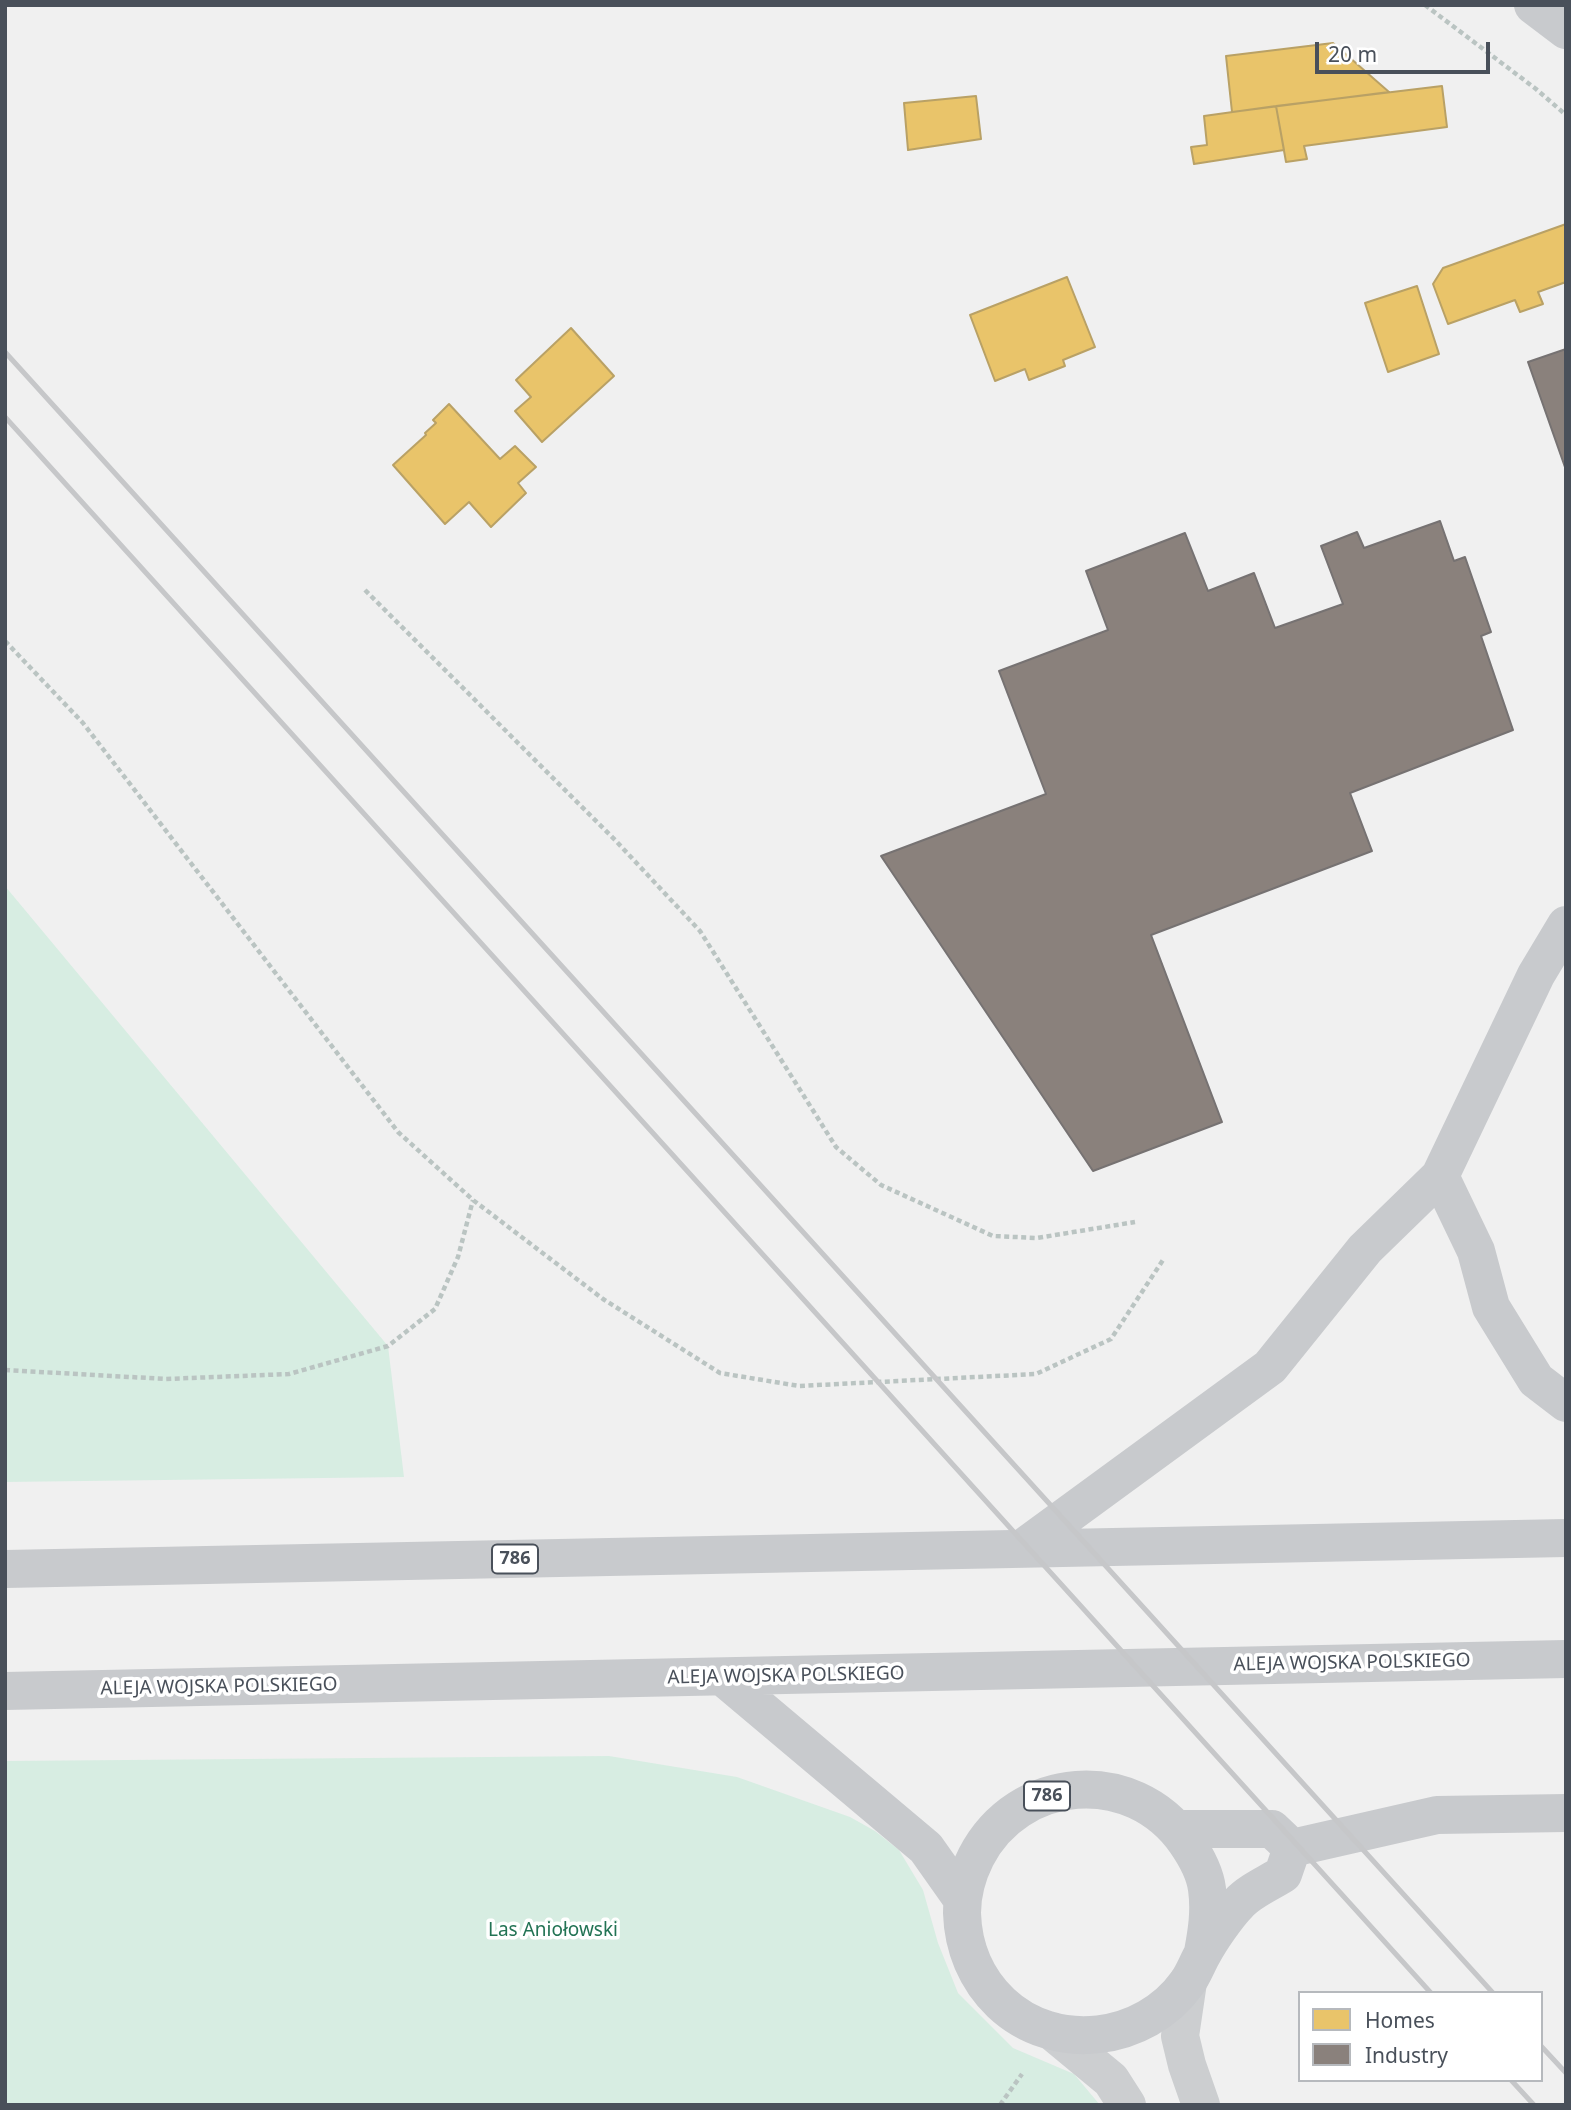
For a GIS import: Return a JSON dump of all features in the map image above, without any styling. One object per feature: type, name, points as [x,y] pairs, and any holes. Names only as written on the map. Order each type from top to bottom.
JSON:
[{"type":"main road","points":[[1533,5],[1566,30]]},
{"type":"main road","points":[[1024,1547],[1270,1367],[1365,1249],[1440,1176],[1536,975],[1566,925]]},
{"type":"main road","points":[[1440,1176],[1476,1251],[1491,1307],[1536,1380],[1566,1403]]},
{"type":"main road","points":[[1024,1547],[1566,1538]]},
{"type":"main road","name":"786","points":[[5,1569],[1024,1547]]},
{"type":"main road","name":"ALEJA WOJSKA POLSKIEGO","points":[[5,1691],[1566,1659]]},
{"type":"main road","points":[[724,1678],[926,1848],[962,1899]]},
{"type":"main road","name":"786","points":[[1196,1967],[1209,1920],[1207,1887],[1196,1856],[1177,1829],[1152,1808],[1125,1795],[1094,1789],[1062,1791],[1032,1800],[1006,1818],[984,1841],[970,1869],[962,1899],[962,1928],[970,1957],[983,1982],[1002,2004],[1026,2021],[1053,2032],[1083,2036],[1113,2033],[1143,2022],[1168,2005],[1196,1967],[1240,1902],[1283,1874],[1292,1847]]},
{"type":"main road","points":[[1177,1829],[1272,1829],[1292,1847],[1437,1815],[1566,1813]]},
{"type":"street","points":[[1196,1967],[1180,2036],[1186,2065],[1201,2105]]},
{"type":"street","points":[[1053,2032],[1111,2080],[1127,2105]]},
{"type":"path","points":[[1425,5],[1566,115]]},
{"type":"path","points":[[365,590],[616,841],[700,931],[836,1147],[881,1185],[993,1236],[1037,1238],[1135,1222]]},
{"type":"path","points":[[5,641],[83,723],[398,1132],[473,1200],[603,1299],[720,1373],[799,1386],[1036,1374],[1111,1339],[1163,1260]]},
{"type":"path","points":[[5,1370],[166,1379],[289,1374],[388,1346],[435,1309],[458,1257],[473,1200]]},
{"type":"green space","points":[[5,886],[388,1346],[404,1477],[5,1482]]},
{"type":"green space","name":"Las Aniołowski","points":[[609,1756],[737,1777],[850,1817],[875,1831],[899,1850],[923,1890],[938,1943],[958,1993],[1013,2048],[1074,2074],[1100,2105],[5,2105],[5,1761]]},
{"type":"building: Homes","points":[[1333,43],[1389,92],[1232,112],[1226,56]]},
{"type":"building: Homes","points":[[1442,86],[1447,127],[1304,146],[1307,159],[1286,162],[1276,106]]},
{"type":"building: Homes","points":[[976,96],[981,139],[908,150],[904,103]]},
{"type":"building: Homes","points":[[1276,106],[1284,150],[1194,164],[1191,147],[1207,145],[1204,116]]},
{"type":"building: Homes","points":[[1566,224],[1566,282],[1538,292],[1543,304],[1520,312],[1515,300],[1448,324],[1433,284],[1443,268]]},
{"type":"building: Homes","points":[[1067,277],[1095,347],[1063,360],[1065,366],[1029,380],[1025,369],[995,381],[970,315]]},
{"type":"building: Homes","points":[[1417,286],[1439,354],[1388,372],[1365,303]]},
{"type":"building: Homes","points":[[571,328],[614,376],[542,442],[515,411],[531,397],[516,380]]},
{"type":"building: Homes","points":[[449,404],[500,459],[515,446],[536,467],[518,483],[526,493],[491,527],[469,502],[445,524],[393,465],[426,435],[436,423],[433,420]]},
{"type":"building: Industry","points":[[1566,349],[1566,470],[1528,362]]},
{"type":"building: Industry","points":[[1440,521],[1454,561],[1465,557],[1491,632],[1481,636],[1513,730],[1350,793],[1372,851],[1151,935],[1222,1122],[1093,1171],[881,856],[1046,794],[999,671],[1108,630],[1086,571],[1185,533],[1208,591],[1254,573],[1275,628],[1343,604],[1321,546],[1357,532],[1364,548]]},
{"type":"railway","points":[[5,352],[1491,1991]]},
{"type":"railway","points":[[5,417],[1429,1991]]},
{"type":"railway","points":[[1543,2048],[1566,2073]]},
{"type":"railway","points":[[1513,2082],[1534,2105]]}]
